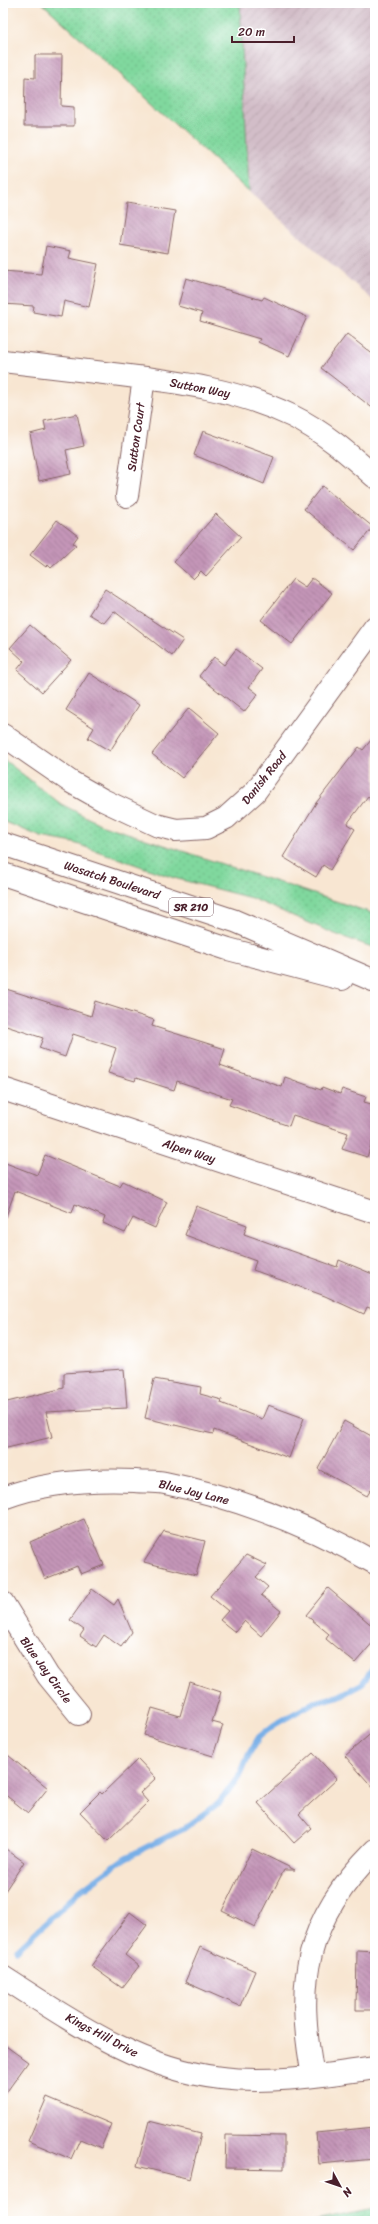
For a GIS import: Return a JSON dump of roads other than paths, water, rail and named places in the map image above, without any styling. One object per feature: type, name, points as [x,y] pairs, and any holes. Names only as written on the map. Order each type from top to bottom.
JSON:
[{"type":"street","name":"Sutton Way","points":[[3,361],[144,378],[210,388],[272,407],[312,427],[331,440],[375,476]]},
{"type":"street","name":"Sutton Court","points":[[127,496],[144,378]]},
{"type":"street","name":"Danish Road","points":[[3,735],[71,782],[103,800],[156,825],[180,830],[206,828],[216,824],[232,814],[255,792],[375,627]]},
{"type":"street","name":"Wasatch Boulevard","points":[[3,844],[235,921],[375,981]]},
{"type":"street","name":"SR 210","points":[[3,874],[228,949],[375,988]]},
{"type":"street","name":"Alpen Way","points":[[3,1089],[375,1212]]},
{"type":"street","name":"Blue Jay Lane","points":[[3,1498],[24,1490],[95,1480],[164,1483],[225,1498],[277,1517],[328,1539],[375,1563]]},
{"type":"street","name":"Blue Jay Circle","points":[[3,1603],[48,1676],[79,1714]]},
{"type":"street","points":[[313,2076],[306,2042],[305,1997],[310,1952],[326,1912],[351,1874],[375,1850]]},
{"type":"street","name":"Kings Hill Drive","points":[[3,1977],[82,2027],[126,2051],[173,2068],[220,2078],[268,2080],[375,2068]]},
{"type":"waterway","points":[[17,1950],[81,1890],[125,1858],[183,1829],[220,1802],[241,1773],[249,1754],[259,1737],[274,1725],[313,1703],[339,1696],[362,1684],[375,1666]]}]
